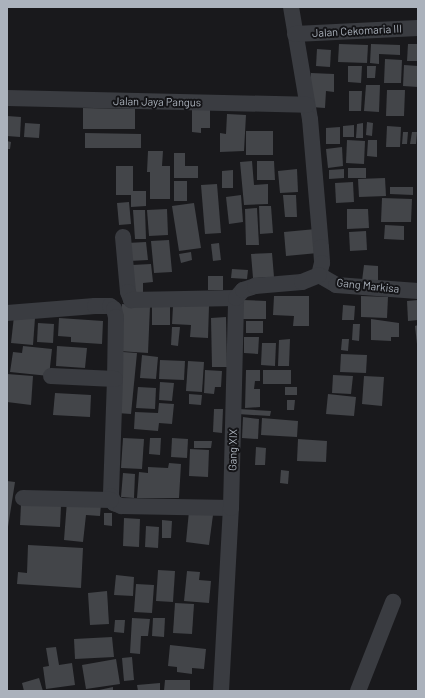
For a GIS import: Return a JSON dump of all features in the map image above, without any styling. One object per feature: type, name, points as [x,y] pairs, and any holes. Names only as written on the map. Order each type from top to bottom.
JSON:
[{"type":"street","points":[[123,236],[128,292],[131,300],[236,298],[242,290],[255,286],[302,282],[319,275],[322,264],[320,226],[307,105],[291,7]]},
{"type":"street","name":"Jalan Cekomaria III","points":[[296,34],[418,28]]},
{"type":"street","name":"Jalan Jaya Pangus","points":[[7,98],[307,105]]},
{"type":"street","name":"Gang Markisa","points":[[319,275],[336,285],[418,291]]},
{"type":"street","name":"Gang XIX","points":[[221,691],[231,508],[236,298]]},
{"type":"street","points":[[7,313],[113,307],[116,317],[111,500]]},
{"type":"street","points":[[51,376],[115,379]]},
{"type":"street","points":[[23,498],[111,500],[121,506],[231,508]]},
{"type":"street","points":[[358,691],[394,602]]},
{"type":"building","points":[[339,44],[368,45],[367,63],[338,62]]},
{"type":"building","points":[[371,44],[400,45],[400,55],[379,54],[379,64],[370,63]]},
{"type":"building","points":[[408,44],[418,44],[418,61],[407,61]]},
{"type":"building","points":[[317,49],[331,50],[330,67],[316,66]]},
{"type":"building","points":[[385,59],[402,60],[401,83],[384,83]]},
{"type":"building","points":[[404,65],[418,66],[418,87],[403,86]]},
{"type":"building","points":[[348,66],[362,66],[361,83],[348,82]]},
{"type":"building","points":[[367,66],[376,66],[375,78],[367,78]]},
{"type":"building","points":[[311,73],[334,74],[334,92],[326,91],[325,108],[311,107]]},
{"type":"building","points":[[366,85],[380,85],[379,112],[364,111]]},
{"type":"building","points":[[387,90],[405,90],[404,116],[386,116]]},
{"type":"building","points":[[349,91],[362,91],[361,111],[349,111]]},
{"type":"building","points":[[83,108],[135,109],[135,129],[83,129]]},
{"type":"building","points":[[192,108],[210,108],[210,128],[201,128],[201,133],[192,132]]},
{"type":"building","points":[[227,114],[246,115],[244,151],[220,152],[220,133],[226,134]]},
{"type":"building","points":[[7,116],[21,117],[20,137],[7,136]]},
{"type":"building","points":[[367,122],[373,123],[372,136],[366,135]]},
{"type":"building","points":[[25,123],[40,124],[39,138],[24,137]]},
{"type":"building","points":[[363,123],[363,138],[356,138],[357,124]]},
{"type":"building","points":[[354,125],[354,137],[343,137],[343,126]]},
{"type":"building","points":[[387,126],[401,127],[400,147],[386,147]]},
{"type":"building","points":[[340,127],[340,144],[326,144],[326,128]]},
{"type":"building","points":[[246,131],[273,131],[273,155],[246,155]]},
{"type":"building","points":[[403,132],[408,132],[407,144],[402,144]]},
{"type":"building","points":[[412,132],[417,132],[416,144],[410,144]]},
{"type":"building","points":[[85,133],[141,134],[141,148],[85,148]]},
{"type":"building","points":[[347,140],[365,141],[364,164],[346,163]]},
{"type":"building","points":[[368,140],[377,140],[377,157],[367,156]]},
{"type":"building","points":[[7,141],[11,142],[10,149],[7,149]]},
{"type":"building","points":[[342,147],[343,166],[328,168],[326,149]]},
{"type":"building","points":[[148,151],[163,151],[162,166],[170,166],[170,199],[150,199],[150,172],[147,172]]},
{"type":"building","points":[[174,153],[185,153],[185,166],[198,166],[198,178],[174,178]]},
{"type":"building","points":[[252,161],[254,185],[268,184],[268,204],[244,205],[240,162]]},
{"type":"building","points":[[257,161],[274,161],[275,180],[257,180]]},
{"type":"building","points":[[116,166],[133,166],[133,191],[146,191],[146,206],[131,207],[131,195],[116,195]]},
{"type":"building","points":[[348,168],[366,168],[366,178],[348,178]]},
{"type":"building","points":[[297,169],[298,192],[280,193],[278,171]]},
{"type":"building","points":[[344,169],[344,178],[329,179],[329,170]]},
{"type":"building","points":[[233,170],[233,188],[222,188],[222,171]]},
{"type":"building","points":[[385,178],[386,196],[359,197],[358,179]]},
{"type":"building","points":[[174,181],[187,181],[187,201],[174,201]]},
{"type":"building","points":[[353,182],[354,202],[336,203],[335,183]]},
{"type":"building","points":[[217,184],[221,233],[205,234],[201,185]]},
{"type":"building","points":[[390,187],[413,187],[413,195],[390,194]]},
{"type":"building","points":[[241,195],[243,222],[229,224],[226,197]]},
{"type":"building","points":[[283,195],[296,195],[297,217],[285,217]]},
{"type":"building","points":[[382,198],[412,199],[411,222],[381,222]]},
{"type":"building","points":[[129,202],[131,224],[119,225],[117,203]]},
{"type":"building","points":[[194,203],[201,248],[179,251],[172,206]]},
{"type":"building","points":[[259,206],[271,206],[273,233],[260,234]]},
{"type":"building","points":[[257,208],[259,245],[246,245],[245,209]]},
{"type":"building","points":[[167,209],[168,235],[149,236],[147,210]]},
{"type":"building","points":[[347,209],[368,209],[369,228],[347,229]]},
{"type":"building","points":[[133,210],[145,210],[146,239],[135,239]]},
{"type":"building","points":[[385,225],[404,226],[404,240],[384,239]]},
{"type":"building","points":[[316,229],[318,253],[286,256],[284,232]]},
{"type":"building","points":[[366,231],[367,250],[350,251],[349,232]]},
{"type":"building","points":[[169,240],[172,272],[154,273],[151,241]]},
{"type":"building","points":[[146,242],[148,260],[129,261],[127,243]]},
{"type":"building","points":[[219,243],[221,260],[213,261],[211,244]]},
{"type":"building","points":[[191,252],[192,260],[181,263],[179,254]]},
{"type":"building","points":[[272,253],[274,277],[253,278],[251,254]]},
{"type":"building","points":[[151,264],[153,282],[143,283],[143,299],[133,299],[132,265]]},
{"type":"building","points":[[364,265],[378,266],[378,282],[362,281]]},
{"type":"building","points":[[232,269],[248,270],[247,279],[231,278]]},
{"type":"building","points":[[208,276],[223,276],[223,290],[208,290]]},
{"type":"building","points":[[274,296],[309,296],[309,326],[293,326],[294,316],[273,315]]},
{"type":"building","points":[[361,296],[388,297],[387,318],[361,317]]},
{"type":"building","points":[[243,300],[266,301],[266,319],[243,319]]},
{"type":"building","points":[[418,300],[418,320],[408,321],[407,301]]},
{"type":"building","points":[[122,304],[150,306],[148,353],[119,351]]},
{"type":"building","points":[[343,305],[355,306],[354,320],[342,320]]},
{"type":"building","points":[[152,306],[170,306],[170,325],[152,325]]},
{"type":"building","points":[[173,306],[209,306],[208,338],[190,337],[191,325],[172,324]]},
{"type":"building","points":[[14,316],[35,318],[33,345],[11,343]]},
{"type":"building","points":[[226,317],[227,367],[212,367],[211,318]]},
{"type":"building","points":[[59,318],[103,321],[102,344],[71,342],[71,337],[58,336]]},
{"type":"building","points":[[371,319],[399,323],[399,337],[391,337],[391,341],[371,340]]},
{"type":"building","points":[[246,321],[263,321],[263,333],[246,333]]},
{"type":"building","points":[[38,323],[54,324],[53,343],[37,342]]},
{"type":"building","points":[[353,324],[360,324],[359,341],[352,340]]},
{"type":"building","points":[[418,325],[418,344],[417,344],[415,326]]},
{"type":"building","points":[[172,327],[180,327],[178,346],[171,345]]},
{"type":"building","points":[[244,337],[259,337],[258,354],[244,353]]},
{"type":"building","points":[[290,339],[289,366],[278,366],[279,340]]},
{"type":"building","points":[[342,339],[349,339],[348,351],[341,350]]},
{"type":"building","points":[[262,343],[276,343],[275,366],[261,365]]},
{"type":"building","points":[[23,346],[52,349],[49,376],[10,372],[13,352],[22,353]]},
{"type":"building","points":[[57,346],[87,348],[85,368],[56,366]]},
{"type":"building","points":[[123,352],[137,353],[131,414],[117,413]]},
{"type":"building","points":[[341,354],[367,355],[366,373],[340,372]]},
{"type":"building","points":[[142,355],[158,357],[156,379],[140,378]]},
{"type":"building","points":[[160,360],[185,361],[184,380],[159,379]]},
{"type":"building","points":[[188,361],[204,362],[202,392],[186,391]]},
{"type":"building","points":[[205,370],[222,371],[221,387],[215,387],[214,394],[204,393]]},
{"type":"building","points":[[246,370],[260,370],[260,381],[255,381],[254,389],[260,389],[260,407],[245,408]]},
{"type":"building","points":[[263,370],[291,370],[291,384],[263,384]]},
{"type":"building","points":[[7,374],[33,376],[31,405],[7,402]]},
{"type":"building","points":[[333,375],[353,376],[351,394],[332,393]]},
{"type":"building","points":[[364,376],[384,377],[382,406],[362,404]]},
{"type":"building","points":[[160,382],[174,383],[172,401],[159,400]]},
{"type":"building","points":[[138,387],[156,388],[155,409],[136,408]]},
{"type":"building","points":[[285,387],[297,387],[297,395],[285,395]]},
{"type":"building","points":[[55,393],[91,395],[90,417],[53,415]]},
{"type":"building","points":[[189,394],[202,395],[201,405],[189,404]]},
{"type":"building","points":[[328,394],[356,397],[354,416],[326,414]]},
{"type":"building","points":[[287,400],[295,400],[294,410],[287,410]]},
{"type":"building","points":[[159,403],[174,404],[172,424],[159,423],[158,431],[134,429],[135,412],[158,413]]},
{"type":"building","points":[[214,409],[223,409],[222,433],[213,432]]},
{"type":"building","points":[[238,409],[271,411],[270,416],[238,414]]},
{"type":"building","points":[[243,417],[259,419],[258,439],[242,438]]},
{"type":"building","points":[[262,418],[298,421],[297,437],[261,435]]},
{"type":"building","points":[[123,438],[144,439],[142,469],[121,468]]},
{"type":"building","points":[[150,438],[161,438],[160,455],[149,454]]},
{"type":"building","points":[[172,438],[188,439],[187,458],[171,457]]},
{"type":"building","points":[[298,439],[327,441],[326,462],[297,461]]},
{"type":"building","points":[[194,441],[212,441],[211,448],[194,448]]},
{"type":"building","points":[[256,447],[266,448],[265,465],[255,465]]},
{"type":"building","points":[[190,449],[209,450],[208,477],[189,476]]},
{"type":"building","points":[[169,463],[181,464],[179,498],[137,498],[139,472],[148,473],[148,467],[168,468]]},
{"type":"building","points":[[281,470],[289,471],[288,484],[280,483]]},
{"type":"building","points":[[123,473],[135,474],[134,498],[121,497]]},
{"type":"building","points":[[7,481],[15,482],[8,527],[7,527]]},
{"type":"building","points":[[67,501],[101,504],[100,516],[86,515],[83,542],[64,540]]},
{"type":"building","points":[[21,504],[61,506],[60,527],[20,525]]},
{"type":"building","points":[[189,511],[213,515],[209,545],[186,542]]},
{"type":"building","points":[[104,513],[112,513],[112,526],[104,525]]},
{"type":"building","points":[[124,518],[140,519],[139,547],[123,546]]},
{"type":"building","points":[[162,520],[172,521],[171,538],[162,538]]},
{"type":"building","points":[[146,526],[159,527],[158,548],[145,547]]},
{"type":"building","points":[[28,545],[83,548],[81,588],[17,584],[18,572],[27,573]]},
{"type":"building","points":[[158,570],[175,571],[173,602],[156,601]]},
{"type":"building","points":[[187,571],[200,572],[199,580],[211,581],[209,603],[184,601]]},
{"type":"building","points":[[116,575],[134,577],[133,596],[114,595]]},
{"type":"building","points":[[136,584],[154,585],[152,613],[134,612]]},
{"type":"building","points":[[107,591],[109,624],[90,625],[88,593]]},
{"type":"building","points":[[175,603],[194,604],[192,634],[173,633]]},
{"type":"building","points":[[132,618],[150,619],[148,636],[141,636],[140,654],[130,653]]},
{"type":"building","points":[[153,618],[165,618],[164,637],[152,636]]},
{"type":"building","points":[[115,620],[125,620],[124,633],[114,632]]},
{"type":"building","points":[[112,637],[114,657],[75,659],[74,639]]},
{"type":"building","points":[[170,645],[206,649],[204,669],[192,668],[192,674],[177,672],[177,667],[168,666]]},
{"type":"building","points":[[56,647],[59,665],[72,663],[75,685],[46,689],[43,667],[49,666],[46,648]]},
{"type":"building","points":[[132,657],[134,680],[124,681],[122,658]]},
{"type":"building","points":[[116,659],[120,684],[86,689],[82,665]]},
{"type":"building","points":[[39,678],[43,691],[24,691],[22,683]]},
{"type":"building","points":[[165,680],[190,680],[190,691],[164,691]]},
{"type":"building","points":[[160,683],[160,691],[138,691],[137,685]]},
{"type":"building","points":[[113,687],[113,691],[99,691],[99,690]]}]
